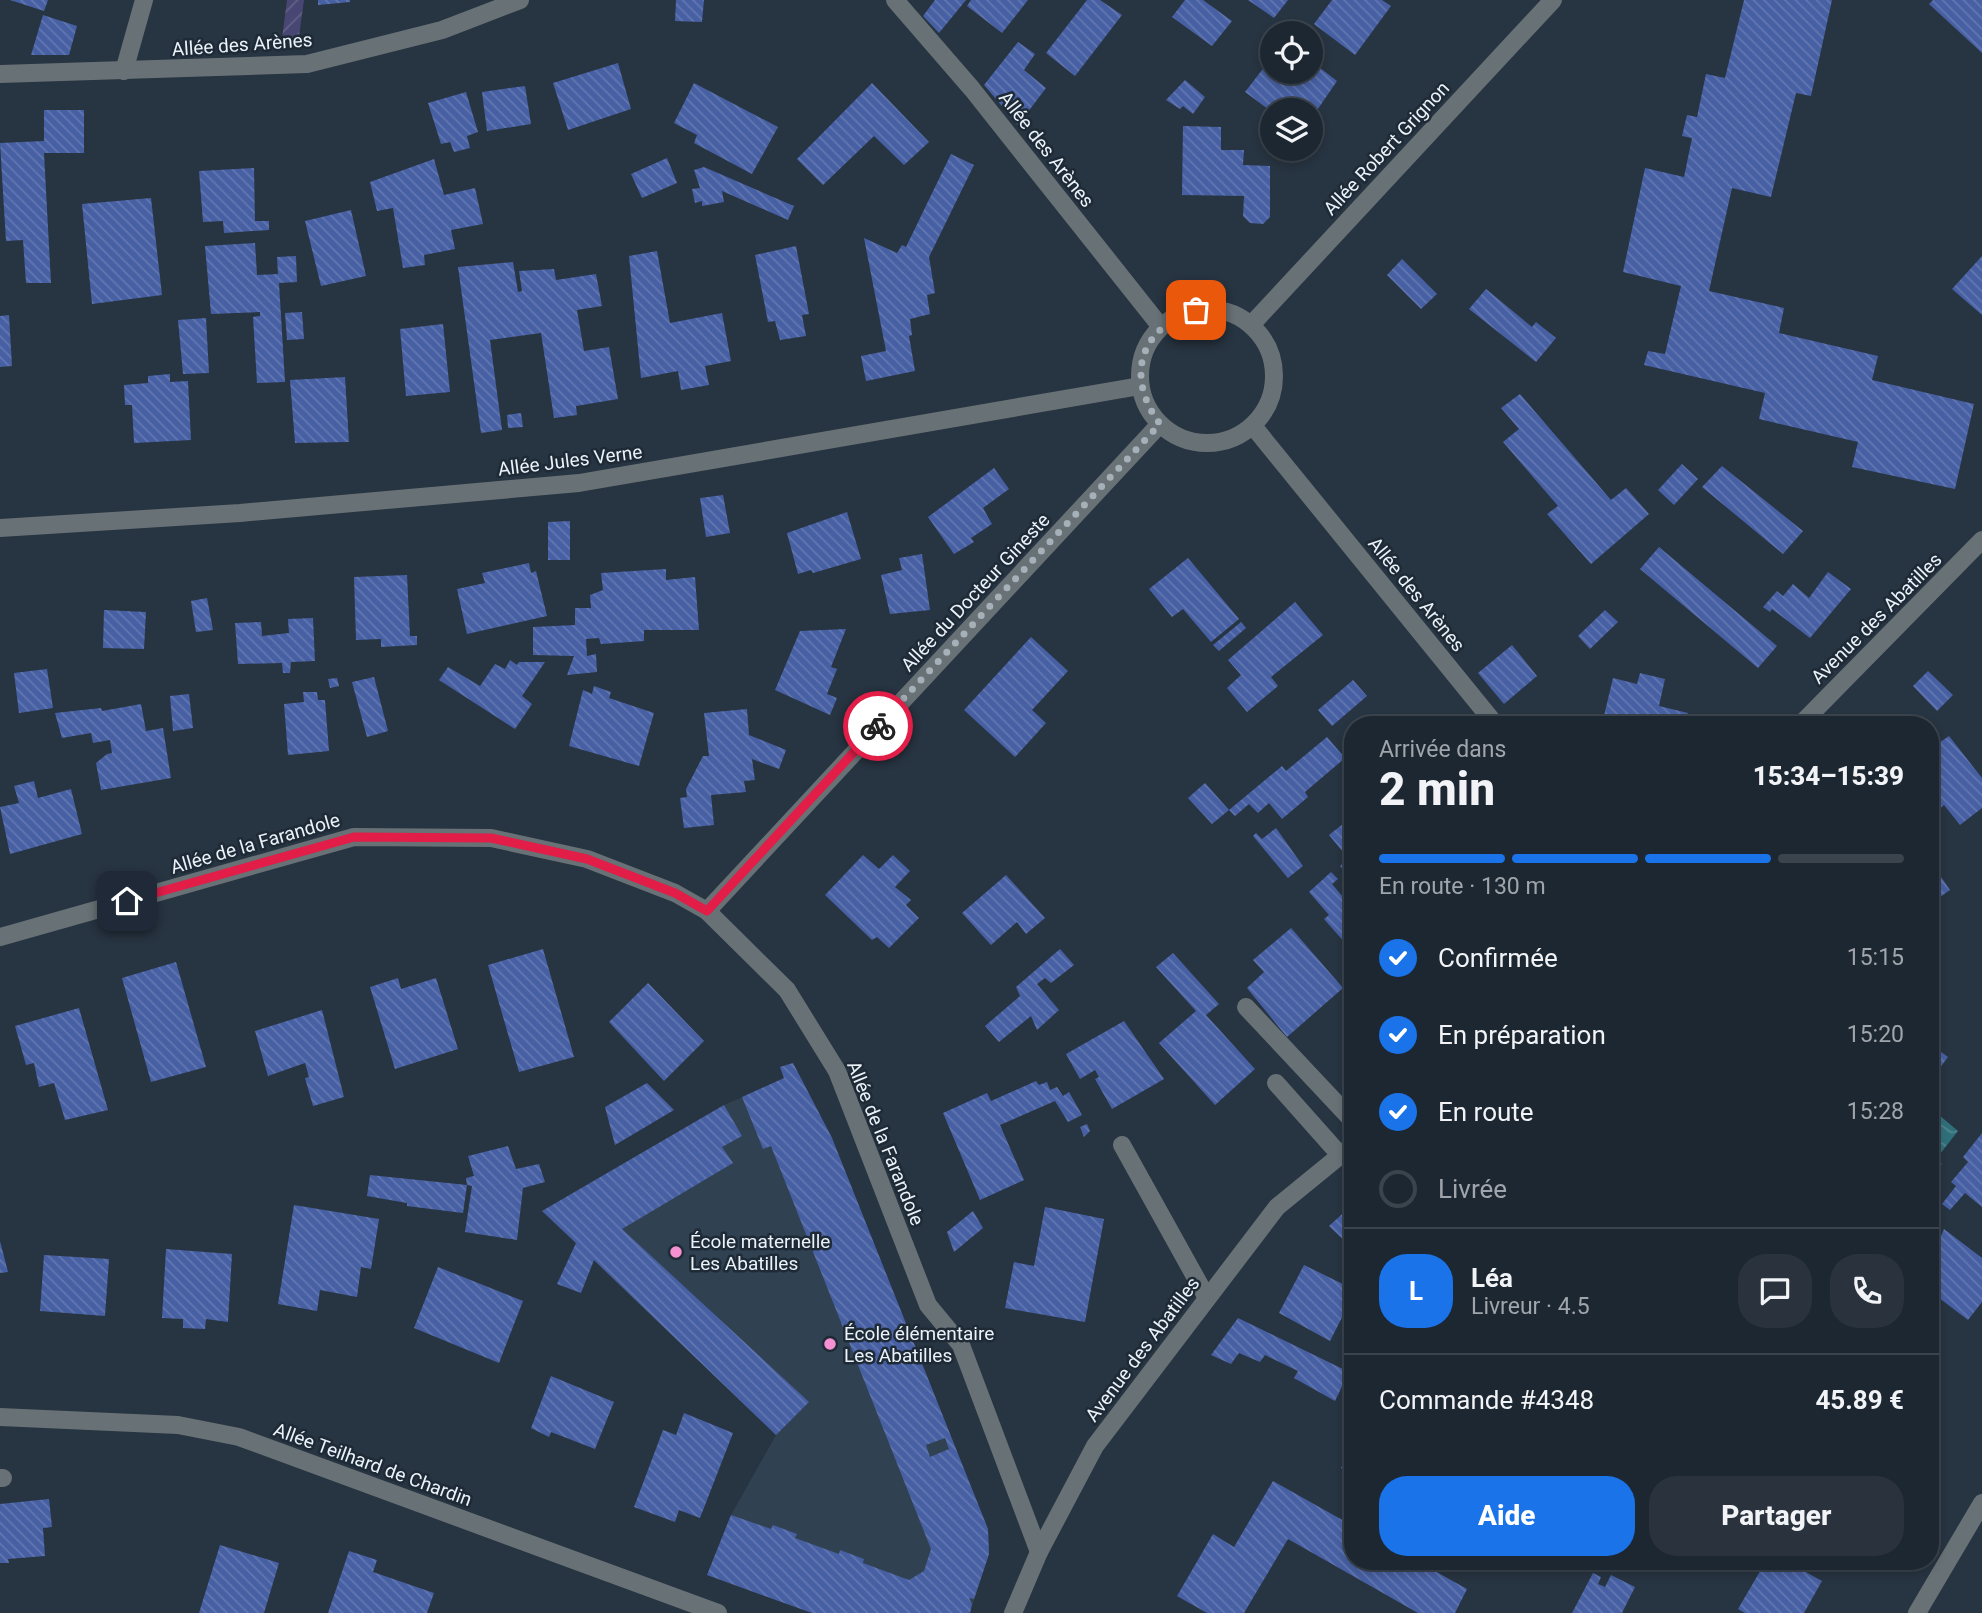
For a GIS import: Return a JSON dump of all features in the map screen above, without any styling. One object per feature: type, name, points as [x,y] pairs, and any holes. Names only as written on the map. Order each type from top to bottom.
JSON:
[{"type":"street","points":[[124,71],[144,0]]},
{"type":"street","name":"Allée des Arènes","points":[[0,74],[307,64],[442,30],[520,0]]},
{"type":"street","name":"Allée des Arènes","points":[[895,0],[972,89],[1161,327]]},
{"type":"street","name":"Allée Robert Grignon","points":[[1251,325],[1553,0]]},
{"type":"street","points":[[1196,310],[1216,310],[1234,315],[1251,325],[1266,342],[1274,375],[1274,386],[1267,408],[1253,426],[1236,437],[1216,443],[1196,443],[1177,436],[1160,424],[1147,407],[1140,386],[1141,365],[1148,345],[1161,327],[1177,316],[1196,310]]},
{"type":"street","name":"Allée Jules Verne","points":[[0,528],[240,513],[579,483],[1140,386]]},
{"type":"street","name":"Allée du Docteur Gineste","points":[[707,911],[1160,424]]},
{"type":"street","name":"Allée des Arènes","points":[[1253,426],[1489,716]]},
{"type":"street","name":"Avenue des Abatilles","points":[[1809,716],[1982,540]]},
{"type":"street","name":"Allée de la Farandole","points":[[0,937],[354,837],[503,841],[587,859],[675,893],[707,911],[786,990],[837,1071],[928,1305],[961,1345],[1039,1552]]},
{"type":"street","points":[[1246,1007],[1344,1111]]},
{"type":"street","points":[[1276,1083],[1344,1148]]},
{"type":"street","points":[[1122,1145],[1208,1298]]},
{"type":"street","name":"Avenue des Abatilles","points":[[1013,1613],[1039,1552],[1094,1446],[1277,1208],[1344,1152]]},
{"type":"street","name":"Allée Teilhard de Chardin","points":[[0,1417],[178,1426],[239,1437],[718,1613]]},
{"type":"street","points":[[1917,1613],[1982,1503]]},
{"type":"shaded area","points":[[287,0],[304,0],[298,44],[281,46]]},
{"type":"shaded area","name":"École élémentaire Les Abatilles","points":[[793,1063],[830,1134],[988,1529],[989,1554],[970,1613],[812,1613],[707,1575],[731,1515],[776,1435],[542,1211],[724,1105],[784,1079],[780,1067]]},
{"type":"water","points":[[1939,1115],[1958,1131],[1939,1155]]},
{"type":"building","points":[[10,0],[48,0],[44,11]]},
{"type":"building","points":[[318,0],[350,0],[350,2],[318,5]]},
{"type":"building","points":[[676,0],[704,0],[702,22],[675,21]]},
{"type":"building","points":[[935,0],[966,0],[939,33],[923,16]]},
{"type":"building","points":[[971,0],[1028,0],[1002,33],[967,6]]},
{"type":"building","points":[[1087,0],[1100,0],[1122,15],[1075,76],[1046,53]]},
{"type":"building","points":[[1185,0],[1203,0],[1232,21],[1212,46],[1172,17]]},
{"type":"building","points":[[1248,0],[1288,0],[1274,18]]},
{"type":"building","points":[[1332,0],[1382,0],[1391,6],[1355,55],[1323,31],[1323,21],[1316,21]]},
{"type":"building","points":[[1744,0],[1832,0],[1811,96],[1796,93],[1771,197],[1732,188],[1709,291],[1784,308],[1779,333],[1878,356],[1872,380],[1974,404],[1955,489],[1852,467],[1858,442],[1759,419],[1765,393],[1644,365],[1648,351],[1665,354],[1681,286],[1623,272],[1645,168],[1684,177],[1692,138],[1682,136],[1687,115],[1697,117],[1706,74],[1725,78]]},
{"type":"building","points":[[1933,0],[1982,0],[1982,53],[1929,4]]},
{"type":"building","points":[[43,15],[77,26],[69,55],[31,55]]},
{"type":"building","points":[[1018,42],[1035,54],[1024,70],[1046,88],[1018,125],[984,85]]},
{"type":"building","points":[[618,63],[631,109],[568,130],[553,83]]},
{"type":"building","points":[[1323,70],[1337,81],[1323,101],[1323,98],[1260,98],[1260,103],[1245,92],[1260,73],[1260,84],[1323,84]]},
{"type":"building","points":[[1185,80],[1205,97],[1193,114],[1183,106],[1180,109],[1166,100]]},
{"type":"building","points":[[694,83],[778,127],[752,174],[694,143],[697,135],[674,123]]},
{"type":"building","points":[[872,83],[929,142],[904,165],[874,136],[823,185],[797,159]]},
{"type":"building","points":[[525,86],[531,124],[487,131],[482,92]]},
{"type":"building","points":[[466,92],[478,132],[467,136],[470,148],[454,152],[450,142],[441,144],[428,103]]},
{"type":"building","points":[[44,110],[84,110],[84,153],[44,153],[51,283],[26,283],[23,240],[6,241],[0,143],[44,141]]},
{"type":"building","points":[[1183,126],[1221,127],[1221,150],[1244,150],[1243,165],[1270,166],[1270,217],[1263,224],[1250,223],[1243,216],[1244,196],[1182,195]]},
{"type":"building","points":[[951,154],[974,165],[929,257],[935,293],[927,295],[930,314],[910,319],[912,335],[909,336],[915,371],[866,381],[861,356],[886,351],[864,238],[897,253],[902,245],[906,247]]},
{"type":"building","points":[[667,158],[677,183],[642,198],[631,174]]},
{"type":"building","points":[[434,159],[444,195],[475,188],[483,224],[451,230],[455,249],[424,255],[425,265],[403,268],[393,208],[377,211],[370,182]]},
{"type":"building","points":[[704,167],[794,206],[788,220],[722,191],[724,202],[702,206],[702,201],[695,203],[692,189],[700,188],[694,170]]},
{"type":"building","points":[[254,168],[255,221],[269,221],[269,230],[224,233],[223,221],[203,222],[199,171]]},
{"type":"building","points":[[151,198],[162,295],[92,304],[82,204]]},
{"type":"building","points":[[351,210],[366,276],[321,286],[305,221]]},
{"type":"building","points":[[255,243],[257,275],[278,274],[277,257],[296,256],[297,282],[279,283],[285,382],[257,383],[253,317],[260,316],[260,312],[211,314],[205,246]]},
{"type":"building","points":[[796,246],[809,314],[802,315],[806,336],[780,340],[775,321],[768,322],[755,255]]},
{"type":"building","points":[[657,251],[670,323],[722,313],[731,361],[705,366],[709,385],[681,390],[678,371],[641,378],[629,256]]},
{"type":"building","points":[[1982,256],[1982,315],[1952,289]]},
{"type":"building","points":[[1402,259],[1437,294],[1421,309],[1387,275]]},
{"type":"building","points":[[513,262],[518,292],[522,291],[519,271],[554,269],[556,280],[596,274],[602,306],[577,310],[584,351],[609,347],[618,399],[576,406],[577,415],[554,418],[541,333],[490,340],[502,430],[481,433],[458,267]]},
{"type":"building","points":[[1486,289],[1532,327],[1536,322],[1556,338],[1536,362],[1469,309]]},
{"type":"building","points":[[302,312],[304,339],[287,340],[285,313]]},
{"type":"building","points":[[9,315],[12,366],[0,367],[0,316]]},
{"type":"building","points":[[206,318],[209,373],[183,374],[178,320]]},
{"type":"building","points":[[443,324],[450,392],[406,396],[400,329]]},
{"type":"building","points":[[170,374],[170,382],[188,381],[191,440],[134,443],[132,405],[125,405],[124,385],[148,383],[148,376]]},
{"type":"building","points":[[345,377],[349,442],[295,443],[290,380]]},
{"type":"building","points":[[1520,394],[1611,500],[1626,488],[1649,514],[1591,564],[1547,514],[1558,506],[1503,442],[1519,429],[1501,408]]},
{"type":"building","points":[[521,413],[523,427],[508,428],[507,415]]},
{"type":"building","points":[[1682,464],[1698,479],[1674,505],[1658,490]]},
{"type":"building","points":[[1722,466],[1803,531],[1783,554],[1702,487]]},
{"type":"building","points":[[994,468],[1009,489],[983,508],[992,524],[971,538],[974,542],[954,554],[928,517]]},
{"type":"building","points":[[723,495],[730,533],[706,537],[700,498]]},
{"type":"building","points":[[847,512],[861,559],[813,573],[811,570],[798,574],[787,533]]},
{"type":"building","points":[[570,521],[570,560],[548,560],[548,522]]},
{"type":"building","points":[[1659,547],[1777,646],[1758,668],[1640,569]]},
{"type":"building","points":[[922,554],[930,610],[890,614],[881,575],[902,570],[899,558]]},
{"type":"building","points":[[1188,558],[1239,619],[1211,642],[1183,609],[1172,617],[1149,589]]},
{"type":"building","points":[[529,563],[531,573],[536,571],[547,616],[467,634],[457,589],[485,583],[482,573]]},
{"type":"building","points":[[666,569],[666,580],[695,577],[699,630],[644,630],[644,641],[601,644],[599,638],[586,639],[587,656],[596,654],[597,672],[567,675],[574,656],[533,655],[533,627],[575,625],[575,608],[591,608],[590,595],[603,590],[601,573]]},
{"type":"building","points":[[1828,572],[1851,589],[1810,638],[1772,609],[1770,612],[1763,607],[1777,591],[1783,596],[1793,584],[1809,598]]},
{"type":"building","points":[[407,575],[410,636],[417,636],[417,645],[381,647],[381,639],[356,640],[354,577]]},
{"type":"building","points":[[207,598],[213,630],[196,632],[191,601]]},
{"type":"building","points":[[1295,602],[1323,635],[1271,677],[1278,686],[1247,712],[1227,688],[1241,675],[1228,660]]},
{"type":"building","points":[[104,610],[146,612],[144,649],[103,648]]},
{"type":"building","points":[[1605,610],[1618,622],[1590,649],[1578,636]]},
{"type":"building","points":[[313,618],[315,661],[291,662],[290,673],[283,673],[282,663],[238,664],[235,623],[261,622],[262,636],[289,633],[288,619]]},
{"type":"building","points":[[1241,622],[1246,628],[1219,651],[1213,645]]},
{"type":"building","points":[[846,629],[831,667],[837,669],[827,694],[837,698],[830,715],[775,690],[800,631]]},
{"type":"building","points":[[1031,637],[1068,671],[1032,710],[1046,723],[1015,757],[964,710]]},
{"type":"building","points":[[1512,645],[1537,676],[1504,704],[1478,673]]},
{"type":"building","points":[[510,660],[517,665],[519,662],[545,662],[522,696],[532,704],[515,729],[439,680],[448,667],[480,686],[495,664],[505,669]]},
{"type":"building","points":[[47,669],[53,708],[19,713],[14,673]]},
{"type":"building","points":[[1928,671],[1953,695],[1937,711],[1913,686]]},
{"type":"building","points":[[1640,673],[1665,679],[1659,706],[1688,713],[1687,716],[1604,716],[1613,678],[1637,684]]},
{"type":"building","points":[[374,677],[388,731],[367,737],[352,682]]},
{"type":"building","points":[[337,678],[339,686],[330,688],[328,679]]},
{"type":"building","points":[[1353,680],[1367,696],[1332,726],[1318,710]]},
{"type":"building","points":[[594,686],[611,692],[609,698],[654,713],[639,766],[569,746],[583,690],[592,694]]},
{"type":"building","points":[[303,692],[317,692],[318,700],[325,700],[329,751],[288,755],[284,704],[304,702]]},
{"type":"building","points":[[189,694],[193,728],[173,731],[170,696]]},
{"type":"building","points":[[141,704],[146,731],[163,728],[171,778],[101,790],[96,763],[112,753],[110,740],[93,743],[91,733],[62,738],[55,713],[101,708],[102,711]]},
{"type":"building","points":[[747,709],[749,735],[786,750],[779,769],[752,759],[755,780],[744,781],[746,792],[711,795],[714,825],[684,828],[680,798],[687,797],[686,789],[703,756],[709,756],[704,713]]},
{"type":"building","points":[[1949,736],[1982,778],[1982,808],[1960,825],[1944,805],[1939,809],[1939,743]]},
{"type":"building","points":[[1327,737],[1344,757],[1305,792],[1308,797],[1282,819],[1269,803],[1258,813],[1249,804],[1235,816],[1229,810],[1282,766],[1286,771]]},
{"type":"building","points":[[34,781],[38,798],[71,789],[82,834],[10,854],[0,807],[19,803],[14,786]]},
{"type":"building","points":[[1205,783],[1229,810],[1212,824],[1188,798]]},
{"type":"building","points":[[1344,823],[1344,853],[1329,835]]},
{"type":"building","points":[[1276,828],[1303,866],[1288,878],[1253,836],[1256,833],[1262,839]]},
{"type":"building","points":[[863,855],[879,869],[893,855],[910,871],[895,887],[911,900],[906,905],[919,918],[889,948],[877,937],[872,940],[825,895]]},
{"type":"building","points":[[1331,872],[1338,879],[1332,884],[1344,898],[1344,942],[1324,919],[1329,915],[1309,892]]},
{"type":"building","points":[[1939,874],[1950,890],[1939,898]]},
{"type":"building","points":[[1006,875],[1045,918],[1026,934],[1017,922],[991,945],[962,913]]},
{"type":"building","points":[[1291,928],[1343,988],[1287,1037],[1247,988],[1264,972],[1253,960]]},
{"type":"building","points":[[543,949],[574,1057],[519,1072],[488,965]]},
{"type":"building","points":[[1060,949],[1074,965],[1051,983],[1045,978],[1037,984],[1059,1010],[1037,1030],[1031,1016],[999,1042],[985,1026],[1020,996],[1016,987]]},
{"type":"building","points":[[1173,953],[1219,1004],[1206,1015],[1255,1069],[1215,1105],[1159,1043],[1196,1011],[1156,967]]},
{"type":"building","points":[[176,962],[206,1067],[151,1082],[122,978]]},
{"type":"building","points":[[398,978],[401,989],[436,978],[458,1049],[395,1069],[370,987]]},
{"type":"building","points":[[648,983],[704,1041],[664,1081],[609,1022]]},
{"type":"building","points":[[79,1008],[108,1110],[65,1120],[54,1083],[39,1087],[34,1063],[26,1065],[15,1026]]},
{"type":"building","points":[[322,1010],[344,1097],[313,1106],[305,1078],[309,1077],[305,1063],[268,1076],[255,1031]]},
{"type":"building","points":[[1124,1021],[1164,1079],[1112,1109],[1095,1079],[1099,1077],[1095,1070],[1080,1079],[1066,1054]]},
{"type":"building","points":[[1939,1050],[1948,1057],[1939,1069]]},
{"type":"building","points":[[793,1063],[832,1138],[988,1529],[989,1554],[974,1599],[969,1598],[972,1604],[970,1613],[812,1613],[707,1575],[731,1515],[771,1529],[773,1525],[797,1534],[795,1538],[839,1554],[840,1550],[864,1559],[863,1563],[909,1580],[924,1571],[931,1549],[771,1146],[763,1149],[742,1097],[784,1078],[780,1067]],"holes":[[[945,1438],[949,1449],[930,1457],[926,1445]]]},
{"type":"building","points":[[1036,1081],[1039,1085],[1047,1082],[1050,1090],[1057,1087],[1063,1096],[1069,1092],[1082,1115],[1068,1122],[1055,1101],[1000,1125],[1024,1180],[980,1200],[943,1113],[987,1093],[991,1101]]},
{"type":"building","points":[[647,1083],[674,1110],[615,1145],[605,1107]]},
{"type":"building","name":"École maternelle Les Abatilles","points":[[724,1105],[742,1136],[722,1147],[733,1163],[622,1229],[809,1402],[776,1435],[594,1260],[581,1293],[557,1284],[576,1243],[542,1211]]},
{"type":"building","points":[[1087,1124],[1090,1131],[1084,1137],[1080,1127]]},
{"type":"building","points":[[1982,1133],[1982,1207],[1965,1193],[1950,1210],[1942,1204],[1956,1186],[1951,1182],[1968,1162],[1963,1157]]},
{"type":"building","points":[[508,1146],[516,1169],[539,1164],[545,1182],[523,1188],[517,1240],[465,1232],[472,1186],[467,1185],[466,1178],[474,1176],[468,1156]]},
{"type":"building","points":[[370,1175],[467,1185],[463,1213],[407,1206],[407,1203],[367,1196]]},
{"type":"building","points":[[294,1205],[379,1219],[371,1269],[361,1267],[357,1297],[320,1290],[317,1311],[278,1304]]},
{"type":"building","points":[[1045,1207],[1104,1219],[1085,1322],[1005,1308],[1014,1262],[1034,1266]]},
{"type":"building","points":[[973,1211],[983,1228],[954,1252],[947,1232]]},
{"type":"building","points":[[1344,1212],[1344,1240],[1329,1226]]},
{"type":"building","points":[[1944,1229],[1982,1258],[1982,1302],[1968,1320],[1939,1298],[1939,1240]]},
{"type":"building","points":[[0,1241],[8,1272],[0,1273]]},
{"type":"building","points":[[166,1249],[232,1254],[228,1322],[206,1319],[205,1329],[183,1328],[183,1319],[162,1318]]},
{"type":"building","points":[[44,1255],[109,1259],[105,1316],[40,1311]]},
{"type":"building","points":[[1304,1265],[1344,1285],[1344,1314],[1330,1341],[1279,1313]]},
{"type":"building","points":[[438,1267],[523,1301],[499,1363],[414,1328]]},
{"type":"building","points":[[1238,1318],[1344,1370],[1344,1382],[1335,1401],[1294,1378],[1298,1371],[1265,1355],[1260,1362],[1239,1353],[1231,1364],[1211,1355]]},
{"type":"building","points":[[551,1376],[614,1402],[595,1449],[551,1432],[549,1437],[531,1428]]},
{"type":"building","points":[[684,1413],[733,1433],[700,1518],[679,1510],[675,1522],[634,1507],[663,1430],[676,1435]]},
{"type":"building","points":[[1273,1481],[1344,1521],[1344,1570],[1433,1570],[1467,1589],[1455,1613],[1418,1613],[1288,1539],[1244,1613],[1207,1613],[1177,1596],[1213,1534],[1234,1547]]},
{"type":"building","points":[[49,1499],[52,1527],[43,1528],[45,1556],[8,1559],[9,1563],[0,1563],[0,1504]]},
{"type":"building","points":[[220,1545],[279,1563],[264,1613],[199,1613]]},
{"type":"building","points":[[349,1551],[377,1560],[373,1572],[434,1593],[427,1613],[328,1613]]},
{"type":"building","points":[[1761,1570],[1802,1570],[1822,1581],[1804,1613],[1745,1613],[1738,1609]]},
{"type":"building","points":[[1593,1573],[1601,1577],[1598,1584],[1605,1587],[1611,1575],[1635,1587],[1622,1613],[1572,1613]]},
{"type":"way so far","points":[[878,726],[1160,424],[1147,407],[1140,386],[1141,365],[1148,345],[1161,327],[1177,316],[1196,310]]},
{"type":"place","name":"École maternelle Les Abatilles","points":[[676,1252]]},
{"type":"place","name":"École élémentaire Les Abatilles","points":[[830,1344]]},
{"type":"route","points":[[127,901],[354,837],[491,838],[587,859],[675,893],[707,911],[878,726]]}]
